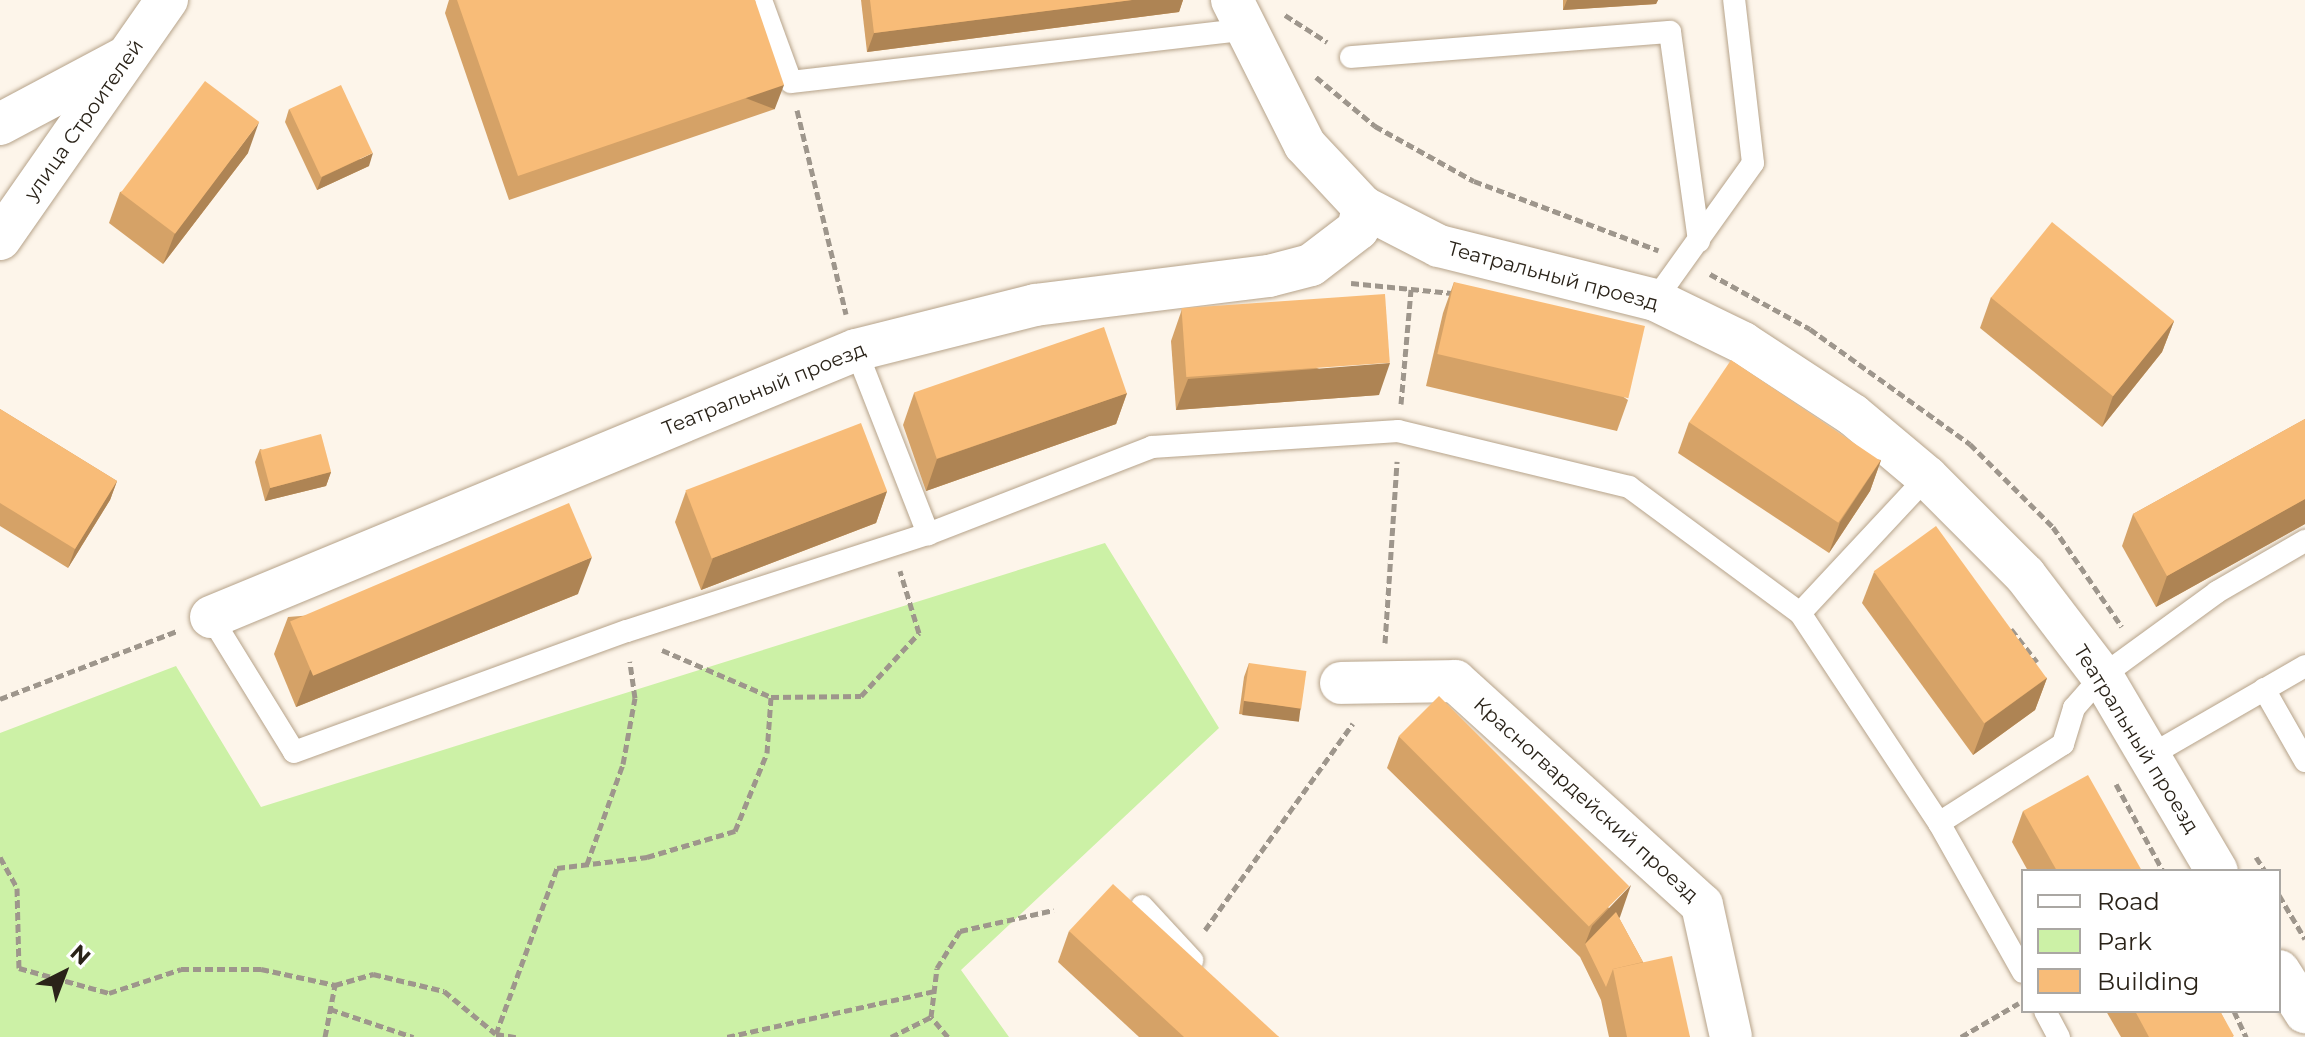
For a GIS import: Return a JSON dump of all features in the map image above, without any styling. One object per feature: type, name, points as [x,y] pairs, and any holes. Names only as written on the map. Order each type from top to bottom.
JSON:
[{"type":"street","name":"улица Строителей","points":[[0,239],[167,0]]},
{"type":"street","name":"Театральный проезд","points":[[1254,15],[1305,145],[1363,207],[1439,246],[1655,300],[1743,343],[1853,415],[1927,477],[2025,575],[2102,676],[2216,869]]},
{"type":"street","points":[[0,124],[132,54]]},
{"type":"street","name":"Театральный проезд","points":[[211,617],[856,350],[1035,305],[1269,276],[1311,265],[1358,229],[1363,207]]},
{"type":"street","name":"Красногвардейский проезд","points":[[1341,683],[1455,681],[1702,905],[1731,1037]]},
{"type":"street","points":[[2281,974],[2305,1011]]},
{"type":"lane","points":[[761,0],[791,82],[1254,15]]},
{"type":"lane","points":[[1655,300],[1753,163],[1734,0]]},
{"type":"lane","points":[[1351,57],[1670,32],[1699,241]]},
{"type":"lane","points":[[856,350],[928,534]]},
{"type":"lane","points":[[211,617],[294,752],[627,631],[928,534],[1152,447],[1398,431],[1629,487],[1800,613],[1939,823],[2021,968]]},
{"type":"lane","points":[[1800,613],[1927,477]]},
{"type":"lane","points":[[1939,823],[2063,744],[2074,708],[2102,676],[2217,592],[2305,541]]},
{"type":"lane","points":[[2151,755],[2305,666]]},
{"type":"lane","points":[[2264,689],[2305,761]]},
{"type":"lane","points":[[1142,906],[1206,975]]},
{"type":"lane","points":[[2046,1013],[2059,1037]]},
{"type":"path","points":[[1254,15],[1351,57]]},
{"type":"path","points":[[791,82],[856,350]]},
{"type":"path","points":[[1348,283],[1468,294]]},
{"type":"path","points":[[1187,955],[1383,682],[1398,431],[1411,289]]},
{"type":"path","points":[[627,631],[771,697],[861,696],[919,633],[893,546]]},
{"type":"path","points":[[0,699],[211,617]]},
{"type":"path","points":[[2005,622],[2074,708]]},
{"type":"path","points":[[587,864],[623,764],[635,698],[627,631]]},
{"type":"path","points":[[496,1034],[557,868],[647,857],[735,831],[767,753],[771,697]]},
{"type":"path","points":[[2111,776],[2162,869]]},
{"type":"path","points":[[0,857],[17,888],[19,968],[109,993],[181,969],[261,969],[335,985],[373,974],[444,991],[496,1034],[516,1037]]},
{"type":"path","points":[[2281,898],[2305,939]]},
{"type":"path","points":[[948,1037],[931,1017],[937,968],[960,931],[1054,910]]},
{"type":"path","points":[[325,1037],[335,985]]},
{"type":"path","points":[[727,1037],[934,991]]},
{"type":"path","points":[[1961,1037],[2021,1002]]},
{"type":"path","points":[[330,1009],[413,1037]]},
{"type":"path","points":[[2235,1013],[2246,1037]]},
{"type":"path","points":[[891,1037],[931,1017]]},
{"type":"green space","points":[[1105,543],[1219,728],[961,970],[1009,1037],[0,1037],[0,733],[176,666],[261,807]]},
{"type":"building","points":[[457,0],[755,0],[784,85],[518,176]]},
{"type":"building","points":[[870,0],[1132,0],[874,33]]},
{"type":"building","points":[[205,81],[259,122],[175,234],[121,193]]},
{"type":"building","points":[[341,85],[373,153],[321,177],[289,109]]},
{"type":"building","points":[[2052,222],[2174,321],[2113,396],[1991,297]]},
{"type":"building","points":[[1454,282],[1645,326],[1628,398],[1437,354]]},
{"type":"building","points":[[1385,294],[1390,363],[1186,377],[1181,308]]},
{"type":"building","points":[[1104,327],[1127,393],[937,459],[914,392]]},
{"type":"building","points":[[1731,360],[1880,461],[1838,523],[1689,422]]},
{"type":"building","points":[[0,409],[117,481],[75,549],[0,503]]},
{"type":"building","points":[[2305,419],[2305,499],[2167,576],[2133,514]]},
{"type":"building","points":[[861,423],[887,491],[712,559],[685,490]]},
{"type":"building","points":[[321,434],[331,472],[270,488],[260,450]]},
{"type":"building","points":[[569,503],[592,557],[313,676],[290,621]]},
{"type":"building","points":[[1936,526],[2047,678],[1984,723],[1874,571]]},
{"type":"building","points":[[1249,663],[1306,671],[1301,709],[1244,701]]},
{"type":"building","points":[[1439,696],[1629,886],[1589,927],[1399,736]]},
{"type":"building","points":[[2088,775],[2141,869],[2056,869],[2023,811]]},
{"type":"building","points":[[1113,884],[1279,1037],[1184,1037],[1069,931]]},
{"type":"building","points":[[1616,912],[1643,962],[1613,969],[1606,987],[1585,944]]},
{"type":"building","points":[[1672,956],[1690,1037],[1627,1037],[1613,969]]},
{"type":"building","points":[[2136,1013],[2221,1013],[2234,1036],[2232,1037],[2149,1037]]}]
